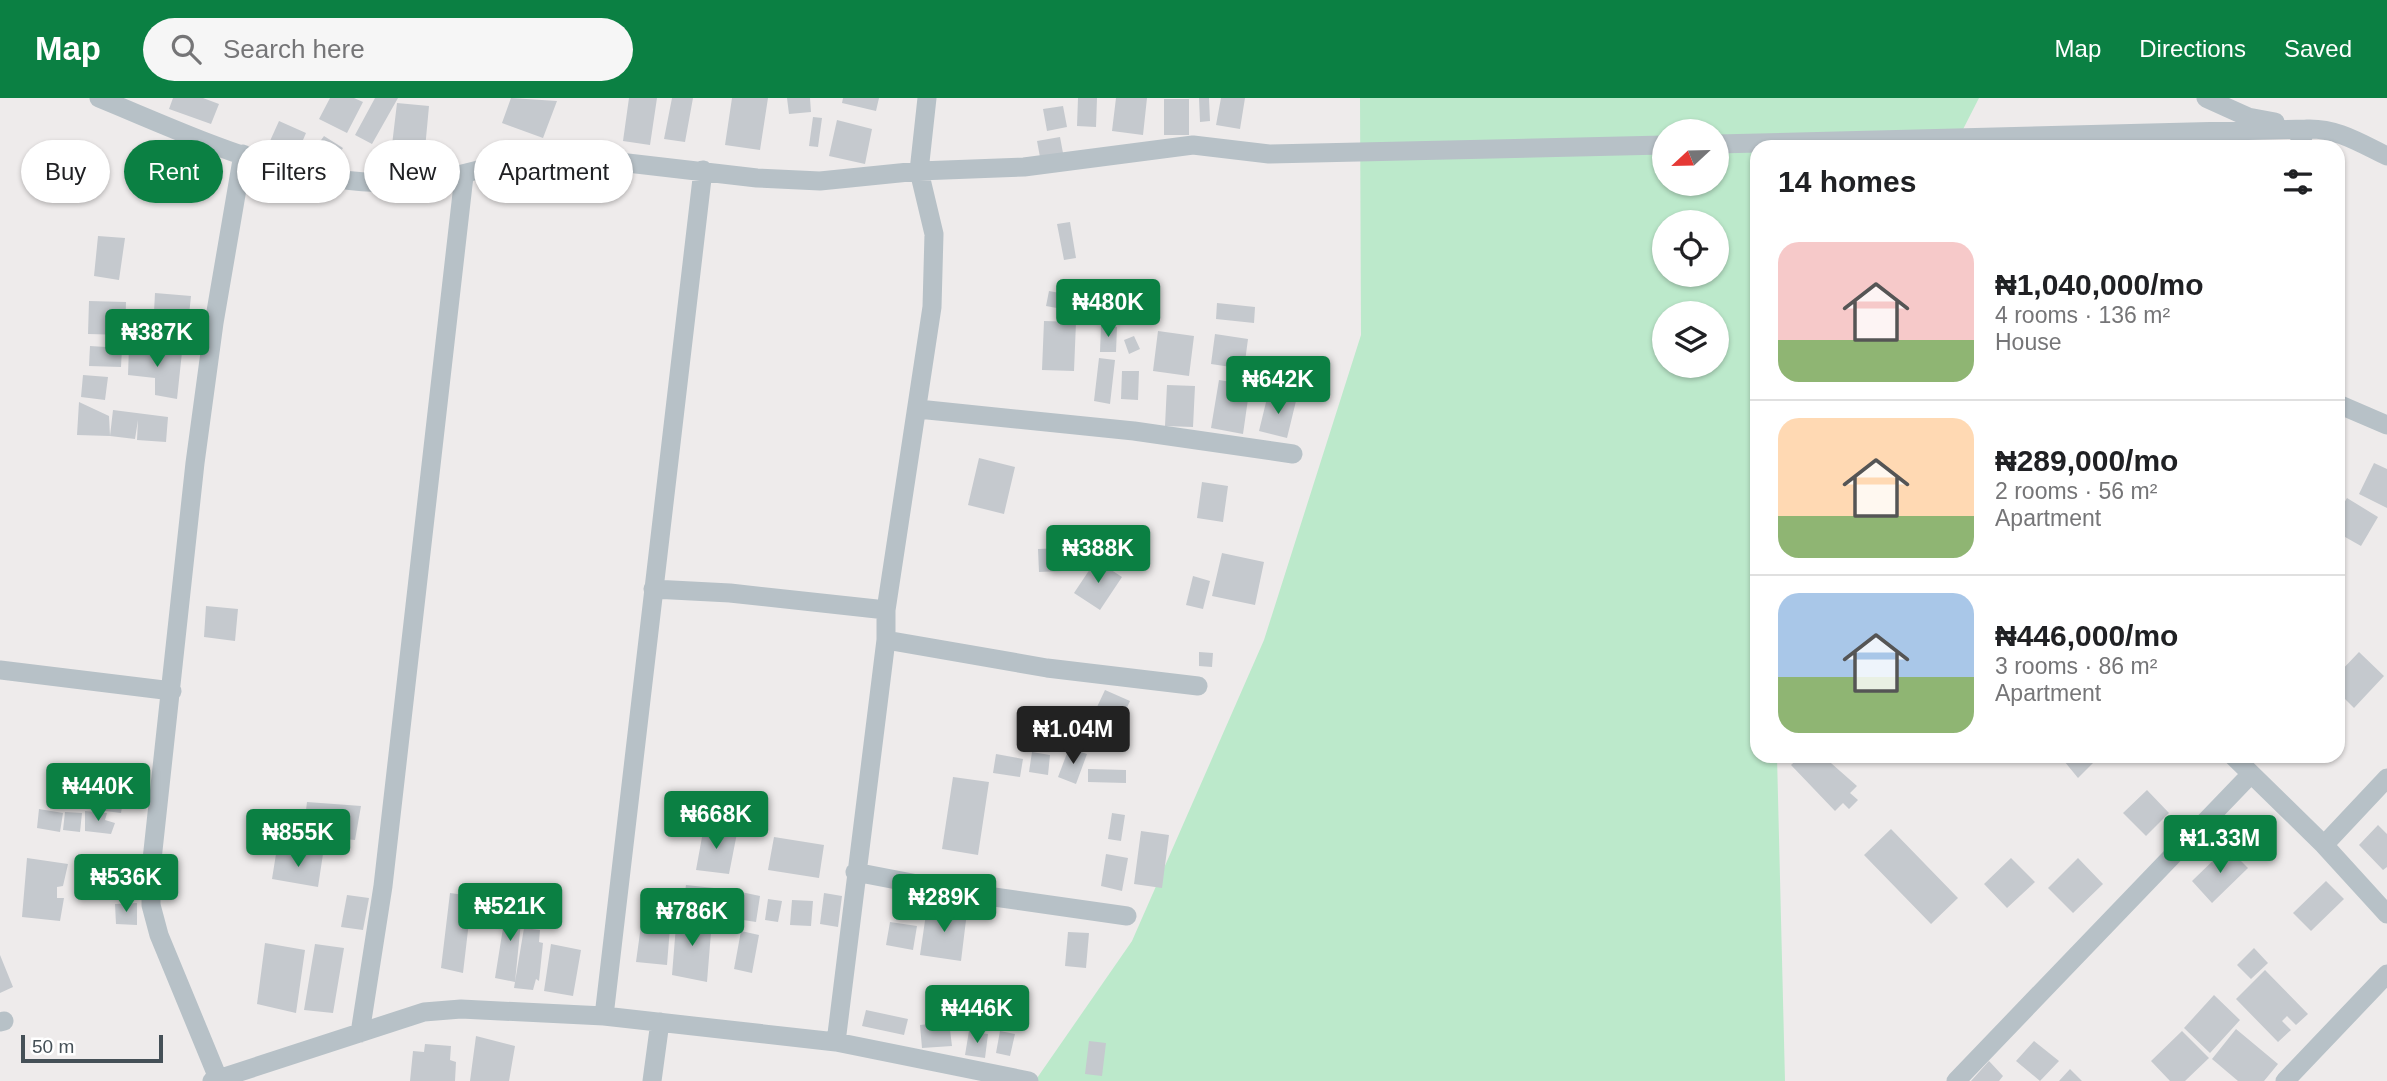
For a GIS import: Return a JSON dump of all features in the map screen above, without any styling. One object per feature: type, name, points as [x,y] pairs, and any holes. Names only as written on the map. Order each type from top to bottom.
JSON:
[{"type":"street","points":[[99,98],[237,152]]},
{"type":"street","points":[[836,1042],[855,872],[886,640],[886,610],[932,307],[934,234],[919,171],[927,98]]},
{"type":"street","points":[[2206,98],[2248,117],[2307,130]]},
{"type":"street","points":[[2301,140],[2307,130]]},
{"type":"street","points":[[1886,140],[2334,130],[2387,156]]},
{"type":"street","points":[[1729,144],[1750,143]]},
{"type":"street","points":[[350,180],[412,182],[464,176],[521,158],[550,154],[757,178],[820,181],[919,171],[1024,167],[1193,145],[1269,154],[1652,145]]},
{"type":"street","points":[[604,1016],[702,170]]},
{"type":"street","points":[[360,1032],[384,872],[464,176]]},
{"type":"street","points":[[237,193],[195,463],[151,869],[151,905],[173,975],[215,1079],[424,1012],[461,1009],[604,1016],[836,1042],[1028,1081]]},
{"type":"street","points":[[2345,407],[2387,425]]},
{"type":"street","points":[[918,409],[1121,429],[1293,454]]},
{"type":"street","points":[[653,589],[730,593],[886,610]]},
{"type":"street","points":[[886,640],[1047,668],[1198,686]]},
{"type":"street","points":[[0,670],[172,691]]},
{"type":"street","points":[[2240,763],[2324,845],[2387,914]]},
{"type":"street","points":[[1956,1081],[2251,774]]},
{"type":"street","points":[[2324,845],[2387,778]]},
{"type":"street","points":[[855,872],[959,892],[1126,915]]},
{"type":"street","points":[[2285,1081],[2387,974]]},
{"type":"street","points":[[652,1081],[660,1022]]},
{"type":"green space","points":[[1360,98],[1979,98],[1958,140],[1750,140],[1750,763],[1777,763],[1785,1081],[1035,1081],[1132,941],[1264,640],[1361,335]]},
{"type":"building","points":[[173,98],[203,98],[219,104],[211,124],[169,109]]},
{"type":"building","points":[[330,98],[354,98],[363,102],[347,133],[319,119]]},
{"type":"building","points":[[375,98],[398,98],[374,140],[364,140],[355,135]]},
{"type":"building","points":[[511,98],[557,101],[543,138],[502,123]]},
{"type":"building","points":[[629,98],[657,98],[650,145],[623,140]]},
{"type":"building","points":[[672,98],[693,98],[685,142],[664,139]]},
{"type":"building","points":[[732,98],[768,98],[760,150],[725,145]]},
{"type":"building","points":[[787,98],[810,98],[811,112],[789,114]]},
{"type":"building","points":[[843,98],[879,98],[876,111],[842,103]]},
{"type":"building","points":[[1078,98],[1097,98],[1096,127],[1077,126]]},
{"type":"building","points":[[1116,98],[1147,98],[1143,135],[1112,131]]},
{"type":"building","points":[[1199,98],[1209,98],[1210,121],[1200,122]]},
{"type":"building","points":[[1221,98],[1245,98],[1240,129],[1216,125]]},
{"type":"building","points":[[1164,99],[1189,99],[1189,135],[1164,135]]},
{"type":"building","points":[[397,103],[429,106],[426,140],[393,140]]},
{"type":"building","points":[[1063,106],[1067,127],[1047,131],[1043,109]]},
{"type":"building","points":[[813,117],[822,118],[818,147],[809,146]]},
{"type":"building","points":[[837,120],[872,129],[865,164],[829,156]]},
{"type":"building","points":[[279,121],[306,133],[303,140],[270,140]]},
{"type":"building","points":[[1060,137],[1063,153],[1040,157],[1037,141]]},
{"type":"building","points":[[1070,222],[1076,258],[1064,260],[1057,224]]},
{"type":"building","points":[[98,236],[125,238],[119,280],[94,276]]},
{"type":"building","points":[[1049,291],[1076,296],[1073,311],[1046,306]]},
{"type":"building","points":[[155,293],[191,296],[189,315],[154,312]]},
{"type":"building","points":[[89,301],[126,302],[125,335],[88,334]]},
{"type":"building","points":[[1217,303],[1255,307],[1254,323],[1216,319]]},
{"type":"building","points":[[1044,321],[1076,322],[1074,371],[1042,370]]},
{"type":"building","points":[[148,324],[191,328],[190,347],[147,344]]},
{"type":"building","points":[[1101,326],[1117,327],[1116,352],[1100,352]]},
{"type":"building","points":[[1158,331],[1194,336],[1189,376],[1153,371]]},
{"type":"building","points":[[1215,334],[1248,339],[1244,369],[1211,364]]},
{"type":"building","points":[[1134,336],[1140,349],[1129,354],[1124,340]]},
{"type":"building","points":[[90,346],[122,348],[121,367],[89,366]]},
{"type":"building","points":[[129,346],[182,352],[177,399],[155,395],[155,378],[128,375]]},
{"type":"building","points":[[1099,358],[1115,360],[1110,404],[1094,401]]},
{"type":"building","points":[[1268,362],[1301,363],[1301,381],[1268,381]]},
{"type":"building","points":[[1122,371],[1139,371],[1138,400],[1121,399]]},
{"type":"building","points":[[83,375],[108,377],[105,400],[81,397]]},
{"type":"building","points":[[1219,380],[1250,385],[1243,434],[1211,428]]},
{"type":"building","points":[[1167,385],[1195,386],[1193,427],[1165,426]]},
{"type":"building","points":[[1268,394],[1296,401],[1287,438],[1259,431]]},
{"type":"building","points":[[79,402],[109,416],[110,436],[77,435]]},
{"type":"building","points":[[113,410],[168,417],[166,442],[137,440],[138,420],[135,439],[110,436]]},
{"type":"building","points":[[979,458],[1015,467],[1004,514],[968,505]]},
{"type":"building","points":[[2374,463],[2387,469],[2387,508],[2359,494]]},
{"type":"building","points":[[1202,482],[1228,486],[1223,522],[1197,518]]},
{"type":"building","points":[[2347,498],[2378,517],[2361,546],[2345,537]]},
{"type":"building","points":[[1061,548],[1062,571],[1039,572],[1038,549]]},
{"type":"building","points":[[1222,553],[1264,562],[1255,605],[1212,596]]},
{"type":"building","points":[[1096,560],[1122,577],[1100,610],[1074,593]]},
{"type":"building","points":[[1193,576],[1210,581],[1203,609],[1186,605]]},
{"type":"building","points":[[206,606],[238,609],[235,641],[204,637]]},
{"type":"building","points":[[1199,652],[1213,653],[1212,667],[1199,666]]},
{"type":"building","points":[[2359,652],[2384,676],[2354,708],[2345,699],[2345,667]]},
{"type":"building","points":[[1105,690],[1130,701],[1114,736],[1089,724]]},
{"type":"building","points":[[1069,748],[1087,754],[1076,784],[1058,777]]},
{"type":"building","points":[[1032,752],[1050,755],[1048,775],[1029,772]]},
{"type":"building","points":[[996,754],[1023,759],[1020,777],[993,773]]},
{"type":"building","points":[[1831,763],[1857,786],[1850,793],[1858,800],[1849,809],[1843,803],[1835,811],[1791,765]]},
{"type":"building","points":[[2066,763],[2093,763],[2078,778]]},
{"type":"building","points":[[1088,769],[1126,770],[1126,783],[1088,782]]},
{"type":"building","points":[[78,773],[126,784],[121,813],[74,807]]},
{"type":"building","points":[[953,777],[989,782],[978,855],[942,849]]},
{"type":"building","points":[[2147,790],[2169,813],[2146,836],[2123,813]]},
{"type":"building","points":[[307,802],[361,806],[355,840],[303,835]]},
{"type":"building","points":[[39,809],[63,813],[60,832],[37,828]]},
{"type":"building","points":[[85,811],[107,813],[105,820],[115,823],[111,834],[85,831]]},
{"type":"building","points":[[65,812],[82,813],[80,832],[63,830]]},
{"type":"building","points":[[1112,813],[1125,815],[1121,841],[1108,839]]},
{"type":"building","points":[[2378,825],[2387,834],[2387,867],[2383,870],[2359,845]]},
{"type":"building","points":[[704,826],[737,833],[729,874],[696,870]]},
{"type":"building","points":[[1891,829],[1958,898],[1931,924],[1864,855]]},
{"type":"building","points":[[1141,831],[1169,835],[1162,888],[1134,884]]},
{"type":"building","points":[[774,837],[824,845],[819,878],[768,870]]},
{"type":"building","points":[[2227,847],[2248,868],[2212,903],[2192,881]]},
{"type":"building","points":[[276,854],[323,854],[318,887],[272,879]]},
{"type":"building","points":[[1106,854],[1128,858],[1122,891],[1101,886]]},
{"type":"building","points":[[27,858],[68,864],[63,886],[57,887],[57,898],[64,898],[60,921],[22,917]]},
{"type":"building","points":[[2011,858],[2035,882],[2007,908],[1984,884]]},
{"type":"building","points":[[2078,858],[2103,884],[2073,913],[2048,888]]},
{"type":"building","points":[[81,867],[116,872],[113,890],[79,885]]},
{"type":"building","points":[[2326,881],[2344,899],[2311,931],[2293,913]]},
{"type":"building","points":[[686,885],[723,889],[721,917],[682,912]]},
{"type":"building","points":[[741,892],[760,896],[756,922],[737,919]]},
{"type":"building","points":[[450,893],[472,896],[463,973],[441,968]]},
{"type":"building","points":[[824,893],[842,896],[838,927],[820,924]]},
{"type":"building","points":[[347,895],[369,898],[363,930],[341,927]]},
{"type":"building","points":[[645,896],[672,902],[667,965],[636,962]]},
{"type":"building","points":[[768,899],[782,901],[778,922],[765,920]]},
{"type":"building","points":[[792,900],[813,901],[811,926],[790,925]]},
{"type":"building","points":[[523,902],[515,982],[495,978],[507,903]]},
{"type":"building","points":[[137,903],[137,925],[116,924],[115,904]]},
{"type":"building","points":[[927,907],[967,912],[961,961],[920,955]]},
{"type":"building","points":[[677,913],[712,920],[707,982],[672,975]]},
{"type":"building","points":[[890,922],[917,926],[913,950],[886,945]]},
{"type":"building","points":[[524,928],[540,930],[539,942],[543,943],[539,981],[536,979],[533,990],[514,988]]},
{"type":"building","points":[[741,931],[759,935],[752,973],[734,969]]},
{"type":"building","points":[[1068,932],[1089,933],[1086,968],[1065,966]]},
{"type":"building","points":[[265,943],[305,950],[296,1013],[257,1004]]},
{"type":"building","points":[[315,944],[344,948],[333,1013],[304,1010]]},
{"type":"building","points":[[551,944],[581,950],[573,996],[544,991]]},
{"type":"building","points":[[2254,948],[2268,963],[2251,979],[2237,965]]},
{"type":"building","points":[[0,955],[13,987],[0,993]]},
{"type":"building","points":[[2265,970],[2308,1014],[2296,1025],[2287,1016],[2282,1021],[2291,1030],[2278,1042],[2236,999]]},
{"type":"building","points":[[2214,995],[2240,1020],[2210,1053],[2184,1028]]},
{"type":"building","points":[[866,1010],[908,1019],[904,1035],[862,1026]]},
{"type":"building","points":[[949,1022],[952,1046],[922,1048],[920,1025]]},
{"type":"building","points":[[2236,1029],[2278,1064],[2264,1081],[2238,1081],[2212,1059]]},
{"type":"building","points":[[969,1031],[988,1034],[985,1058],[965,1055]]},
{"type":"building","points":[[1000,1031],[1015,1034],[1010,1056],[996,1053]]},
{"type":"building","points":[[2182,1031],[2209,1058],[2185,1081],[2170,1081],[2151,1061]]},
{"type":"building","points":[[476,1036],[515,1046],[509,1081],[470,1081]]},
{"type":"building","points":[[1089,1041],[1106,1043],[1102,1076],[1085,1074]]},
{"type":"building","points":[[2034,1041],[2059,1061],[2040,1081],[2016,1061]]},
{"type":"building","points":[[425,1044],[451,1046],[450,1060],[456,1062],[455,1081],[410,1081],[413,1051],[424,1052]]},
{"type":"building","points":[[1989,1061],[2003,1076],[1999,1081],[1971,1081]]},
{"type":"building","points":[[2070,1069],[2082,1081],[2059,1081]]}]
